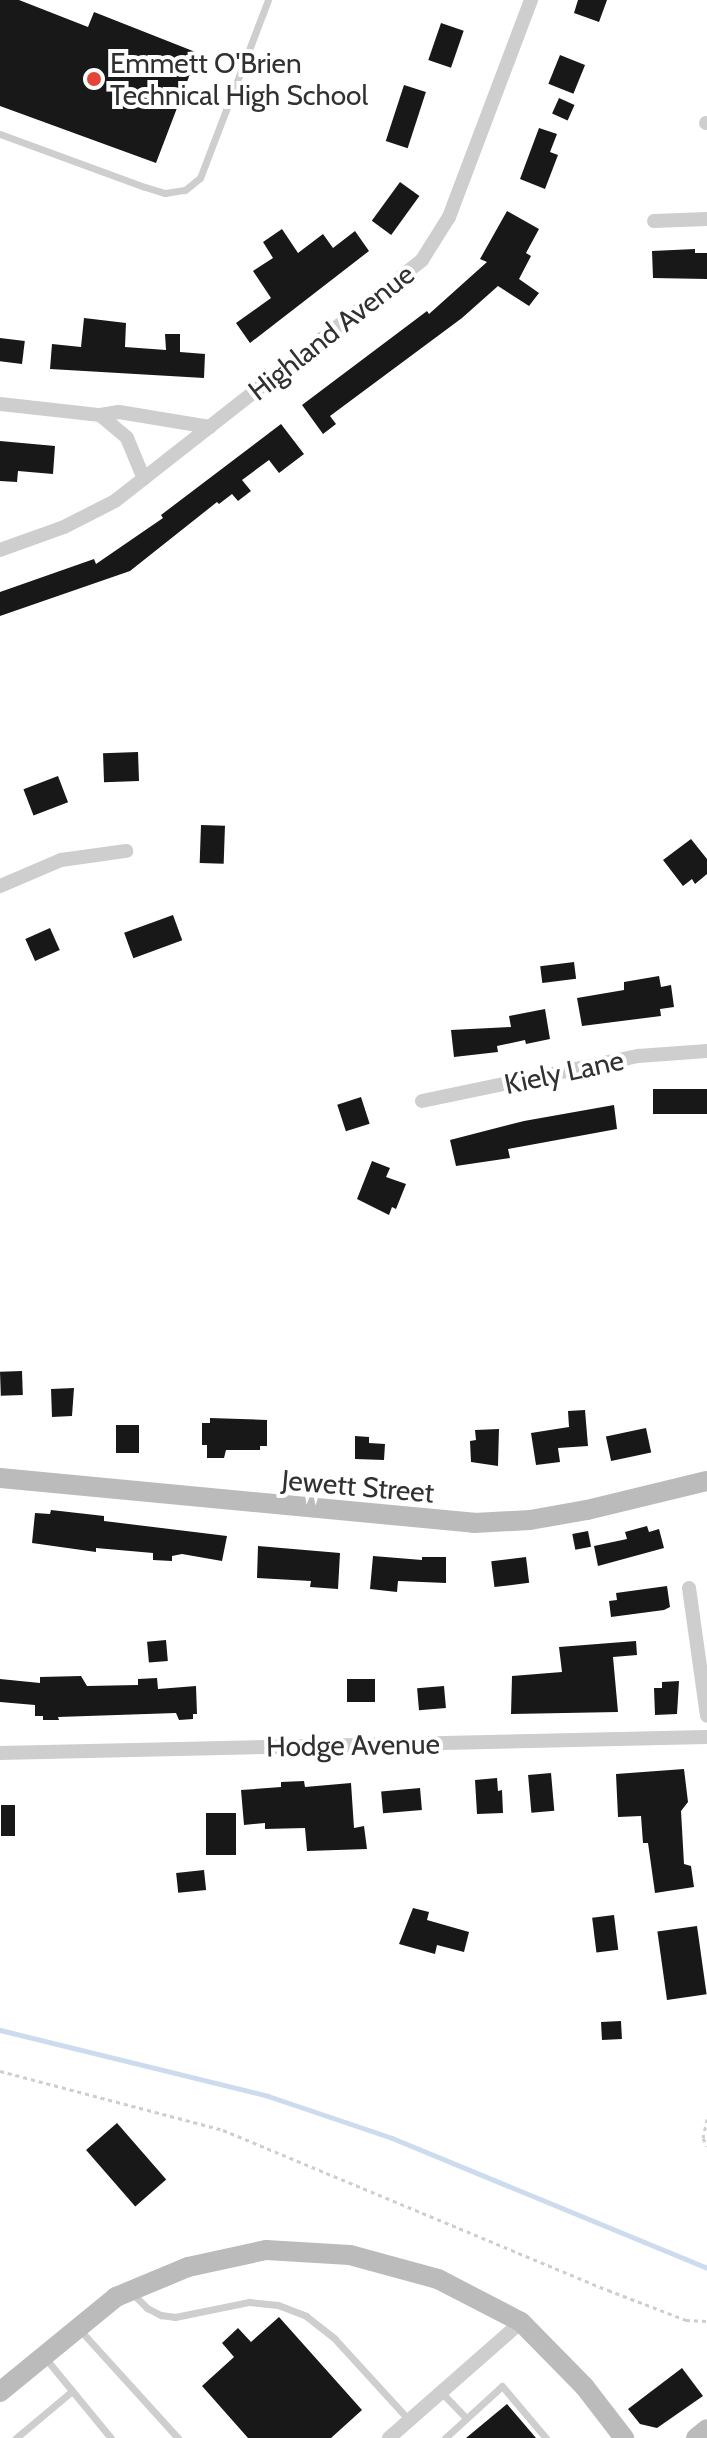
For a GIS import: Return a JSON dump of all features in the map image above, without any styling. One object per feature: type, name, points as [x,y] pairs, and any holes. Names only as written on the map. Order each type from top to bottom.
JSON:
[{"type":"main road","name":"Jewett Street","points":[[0,1478],[474,1523],[530,1520],[587,1510],[707,1481]]},
{"type":"main road","points":[[0,2392],[116,2297],[188,2267],[266,2250],[350,2255],[438,2279],[521,2322],[584,2386],[624,2438]]},
{"type":"main road","points":[[696,2438],[707,2429]]},
{"type":"street","name":"Highland Avenue","points":[[0,550],[89,516],[144,479],[422,260],[449,217],[531,0]]},
{"type":"street","points":[[654,221],[707,219]]},
{"type":"street","points":[[0,404],[100,415],[119,412],[210,427]]},
{"type":"street","points":[[100,415],[127,438],[144,479]]},
{"type":"street","points":[[0,886],[61,860],[126,851]]},
{"type":"street","name":"Kiely Lane","points":[[422,1101],[638,1056],[707,1051]]},
{"type":"street","points":[[689,1588],[707,1716]]},
{"type":"street","name":"Hodge Avenue","points":[[0,1753],[707,1737]]},
{"type":"street","points":[[389,2438],[521,2322]]},
{"type":"lane","points":[[0,134],[145,187],[165,193],[185,190],[200,178],[268,0]]},
{"type":"lane","points":[[130,2291],[147,2308],[175,2317],[249,2302],[278,2305],[306,2316],[334,2338],[409,2420]]},
{"type":"lane","points":[[77,2327],[178,2438]]},
{"type":"lane","points":[[43,2355],[111,2438]]},
{"type":"lane","points":[[445,2438],[502,2386],[546,2438]]},
{"type":"lane","points":[[16,2438],[72,2391]]},
{"type":"lane","points":[[441,2392],[466,2418]]},
{"type":"path","points":[[0,2071],[223,2130],[608,2290],[686,2320],[707,2321]]},
{"type":"path","points":[[707,2119],[703,2138],[707,2146]]},
{"type":"building","name":"Emmett O'Brien Technical High School","points":[[0,0],[19,0],[88,27],[94,12],[198,53],[156,163],[0,106]]},
{"type":"building","points":[[578,0],[607,0],[599,22],[574,13]]},
{"type":"building","points":[[441,23],[464,31],[451,68],[428,60]]},
{"type":"building","points":[[560,55],[585,65],[573,94],[548,84]]},
{"type":"building","points":[[404,85],[426,92],[408,148],[386,141]]},
{"type":"building","points":[[559,98],[575,105],[568,120],[552,114]]},
{"type":"building","points":[[539,128],[557,134],[550,152],[558,155],[545,189],[520,179]]},
{"type":"building","points":[[400,182],[419,196],[391,235],[372,221]]},
{"type":"building","points":[[507,211],[539,229],[526,253],[531,256],[519,279],[539,293],[529,306],[498,286],[462,318],[330,416],[336,424],[323,434],[302,405],[427,311],[429,314],[487,262],[480,259]]},
{"type":"building","points":[[282,229],[298,253],[323,234],[333,248],[355,231],[369,251],[250,343],[236,323],[271,298],[253,271],[273,258],[263,242]]},
{"type":"building","points":[[695,249],[695,253],[707,253],[707,279],[653,278],[652,251]]},
{"type":"building","points":[[84,318],[126,323],[125,347],[166,350],[165,334],[180,334],[180,352],[205,354],[204,378],[50,369],[52,344],[81,347]]},
{"type":"building","points":[[0,338],[25,341],[22,364],[0,361]]},
{"type":"building","points":[[281,424],[304,454],[279,473],[269,460],[242,480],[251,491],[238,501],[232,494],[219,504],[217,502],[130,571],[0,616],[0,592],[94,559],[96,564],[163,518],[161,515]]},
{"type":"building","points":[[0,441],[55,446],[53,474],[18,471],[17,482],[0,481]]},
{"type":"building","points":[[138,752],[139,781],[104,782],[103,753]]},
{"type":"building","points":[[58,776],[68,802],[33,815],[23,789]]},
{"type":"building","points":[[201,825],[225,826],[224,864],[200,863]]},
{"type":"building","points":[[691,839],[707,859],[707,874],[695,884],[692,879],[683,886],[663,860]]},
{"type":"building","points":[[173,915],[182,940],[133,958],[124,933]]},
{"type":"building","points":[[50,928],[60,950],[35,961],[25,939]]},
{"type":"building","points":[[574,962],[576,979],[542,983],[540,966]]},
{"type":"building","points":[[659,976],[661,987],[671,985],[674,1007],[660,1009],[661,1016],[582,1026],[577,998],[624,990],[624,982]]},
{"type":"building","points":[[545,1009],[550,1039],[526,1044],[525,1040],[497,1046],[498,1052],[454,1057],[451,1030],[511,1027],[509,1016]]},
{"type":"building","points":[[653,1089],[707,1089],[707,1114],[653,1114]]},
{"type":"building","points":[[361,1097],[370,1124],[346,1131],[337,1105]]},
{"type":"building","points":[[614,1105],[617,1129],[508,1149],[510,1158],[456,1166],[450,1140],[524,1121]]},
{"type":"building","points":[[372,1161],[390,1168],[386,1177],[406,1184],[396,1209],[392,1207],[389,1215],[357,1199]]},
{"type":"building","points":[[22,1371],[23,1395],[1,1396],[0,1372]]},
{"type":"building","points":[[74,1388],[72,1416],[52,1417],[51,1389]]},
{"type":"building","points":[[585,1410],[588,1446],[558,1448],[560,1462],[536,1465],[531,1433],[569,1427],[568,1411]]},
{"type":"building","points":[[210,1418],[267,1420],[267,1446],[260,1446],[260,1450],[226,1450],[224,1458],[207,1458],[207,1445],[202,1445],[202,1423],[210,1423]]},
{"type":"building","points":[[116,1425],[139,1425],[139,1453],[116,1453]]},
{"type":"building","points":[[646,1428],[651,1452],[611,1461],[606,1437]]},
{"type":"building","points":[[499,1429],[498,1466],[471,1462],[470,1441],[476,1440],[475,1430]]},
{"type":"building","points":[[355,1436],[369,1437],[369,1443],[385,1444],[384,1460],[355,1459]]},
{"type":"building","points":[[51,1510],[104,1516],[104,1521],[227,1536],[222,1561],[182,1554],[172,1556],[172,1561],[153,1560],[153,1553],[96,1548],[96,1552],[32,1543],[35,1513],[50,1514]]},
{"type":"building","points":[[647,1526],[649,1532],[659,1529],[664,1548],[598,1566],[594,1546],[627,1539],[625,1532]]},
{"type":"building","points":[[588,1531],[591,1547],[575,1550],[572,1534]]},
{"type":"building","points":[[258,1546],[340,1553],[338,1589],[310,1587],[311,1581],[257,1578]]},
{"type":"building","points":[[373,1556],[422,1560],[422,1557],[446,1557],[446,1583],[398,1581],[397,1592],[370,1589]]},
{"type":"building","points":[[526,1557],[529,1583],[494,1587],[491,1561]]},
{"type":"building","points":[[667,1586],[670,1607],[611,1617],[609,1601],[617,1600],[616,1593]]},
{"type":"building","points":[[166,1640],[168,1661],[149,1663],[147,1642]]},
{"type":"building","points":[[636,1641],[637,1655],[613,1657],[618,1712],[511,1714],[512,1676],[562,1672],[559,1647]]},
{"type":"building","points":[[81,1676],[87,1686],[138,1685],[138,1679],[157,1678],[158,1689],[196,1686],[197,1714],[193,1714],[193,1719],[179,1720],[176,1713],[43,1720],[43,1716],[35,1716],[35,1705],[0,1702],[0,1679],[40,1683],[40,1677]]},
{"type":"building","points":[[347,1679],[375,1679],[375,1702],[347,1702]]},
{"type":"building","points":[[679,1681],[677,1714],[655,1715],[654,1688],[662,1688],[662,1682]]},
{"type":"building","points":[[444,1686],[446,1708],[419,1710],[417,1688]]},
{"type":"building","points":[[684,1769],[688,1802],[681,1811],[684,1864],[691,1866],[694,1887],[655,1893],[648,1843],[643,1843],[641,1816],[618,1817],[616,1774]]},
{"type":"building","points":[[551,1773],[554,1811],[531,1813],[528,1775]]},
{"type":"building","points":[[497,1778],[498,1791],[502,1790],[503,1813],[477,1814],[475,1780]]},
{"type":"building","points":[[304,1781],[305,1787],[351,1783],[354,1828],[364,1826],[367,1849],[307,1851],[305,1828],[265,1829],[265,1823],[244,1825],[241,1790],[281,1787],[281,1782]]},
{"type":"building","points":[[420,1788],[422,1810],[383,1813],[381,1791]]},
{"type":"building","points":[[1,1805],[15,1805],[15,1836],[1,1836]]},
{"type":"building","points":[[206,1813],[236,1813],[236,1855],[206,1855]]},
{"type":"building","points":[[204,1870],[206,1890],[178,1893],[176,1873]]},
{"type":"building","points":[[413,1908],[429,1912],[427,1920],[469,1932],[464,1952],[437,1945],[435,1954],[399,1944]]},
{"type":"building","points":[[614,1915],[618,1950],[596,1952],[592,1918]]},
{"type":"building","points":[[697,1926],[707,1994],[667,2000],[657,1932]]},
{"type":"building","points":[[621,2021],[622,2039],[602,2040],[601,2022]]},
{"type":"building","points":[[117,2123],[166,2180],[135,2207],[86,2150]]},
{"type":"building","points":[[279,2317],[362,2410],[331,2438],[248,2438],[202,2386],[234,2357],[222,2343],[238,2328],[251,2342]]},
{"type":"building","points":[[682,2368],[703,2396],[657,2428],[640,2424],[628,2409]]},
{"type":"building","points":[[507,2404],[536,2438],[466,2438]]},
{"type":"waterway","points":[[0,2030],[268,2096],[392,2138],[707,2268]]},
{"type":"place","name":"Emmett O'Brien Technical High School","points":[[94,79]]}]
